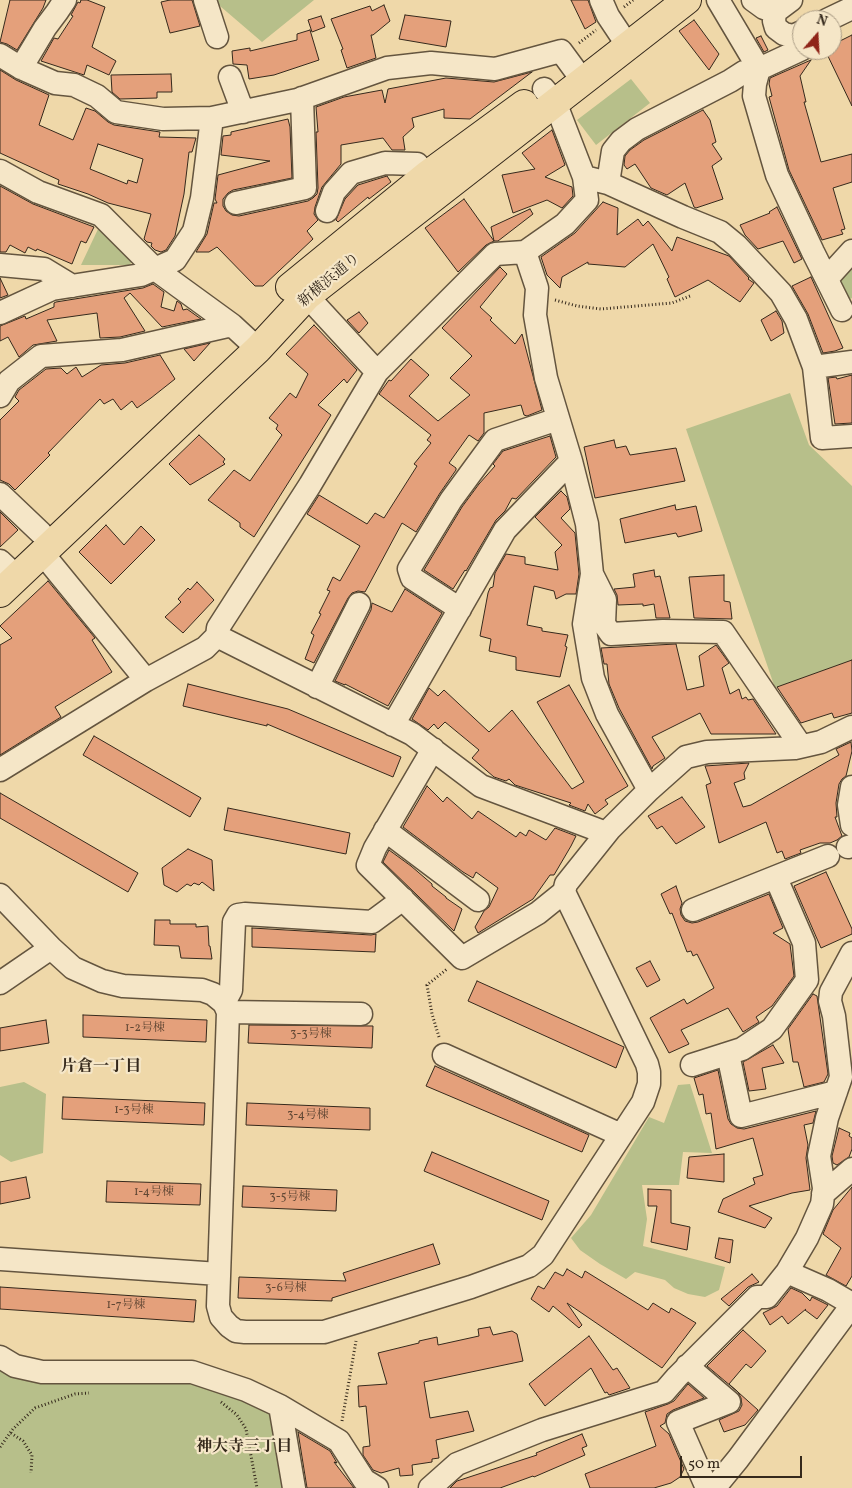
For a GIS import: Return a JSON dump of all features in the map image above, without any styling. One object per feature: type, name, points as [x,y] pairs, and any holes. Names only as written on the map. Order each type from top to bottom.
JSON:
[{"type":"main road","name":"新横浜通り","points":[[245,337],[307,296],[577,74],[613,37],[671,3]]},
{"type":"main road","name":"新横浜通り","points":[[5,574],[42,543],[245,337],[296,282],[428,175],[549,96]]},
{"type":"street","points":[[21,68],[45,28],[65,0]]},
{"type":"street","points":[[205,0],[217,37]]},
{"type":"street","points":[[601,0],[608,16],[613,37]]},
{"type":"street","points":[[718,0],[759,69],[754,96],[777,175],[842,310]]},
{"type":"street","points":[[753,0],[764,8],[783,6]]},
{"type":"street","points":[[783,6],[774,21],[776,28],[784,34],[792,36]]},
{"type":"street","points":[[0,55],[21,68],[55,83],[74,85],[97,96],[116,112],[163,119],[212,118],[243,112],[302,98],[387,68],[431,63],[495,69],[561,51],[577,74]]},
{"type":"street","points":[[608,183],[613,152],[621,141],[637,128],[744,72],[759,69],[792,53]]},
{"type":"street","points":[[230,77],[243,112]]},
{"type":"street","points":[[0,770],[146,680],[205,648],[217,636],[218,628],[310,485],[377,372],[495,254],[525,252],[565,224],[586,200],[584,177],[549,96]]},
{"type":"street","points":[[236,203],[305,188],[302,98]]},
{"type":"street","points":[[0,313],[52,289],[141,275],[175,260],[194,231],[202,198],[212,118]]},
{"type":"street","points":[[327,211],[334,192],[351,173],[385,163],[417,164],[428,175]]},
{"type":"street","points":[[0,171],[38,192],[101,215],[155,269],[245,337]]},
{"type":"street","points":[[584,177],[608,183],[720,232],[737,246],[781,294],[796,319],[814,366],[822,438],[852,436]]},
{"type":"street","points":[[525,252],[537,288],[535,315],[546,378],[587,524],[592,574],[584,624],[593,678],[607,714],[649,790]]},
{"type":"street","points":[[828,280],[831,274],[852,252]]},
{"type":"street","points":[[0,265],[44,269],[72,286]]},
{"type":"street","points":[[307,296],[377,372]]},
{"type":"street","points":[[0,396],[9,382],[41,356],[122,350],[245,337]]},
{"type":"street","points":[[814,366],[852,362]]},
{"type":"street","points":[[460,609],[412,578],[409,569],[450,500],[495,440],[558,419]]},
{"type":"street","points":[[393,725],[505,530],[571,462]]},
{"type":"street","points":[[0,494],[42,543],[146,680]]},
{"type":"street","points":[[592,574],[605,600],[604,624],[611,634],[663,631],[723,632],[801,746]]},
{"type":"street","points":[[317,687],[360,604]]},
{"type":"street","points":[[217,636],[412,734],[481,786],[606,833]]},
{"type":"street","points":[[433,749],[385,830],[368,865],[462,958],[538,912],[564,892],[566,884],[606,833],[649,790],[686,758],[707,752],[801,746],[822,742],[852,727]]},
{"type":"street","points":[[852,787],[849,805],[852,825]]},
{"type":"street","points":[[385,830],[478,900]]},
{"type":"street","points":[[693,910],[843,850]]},
{"type":"street","points":[[692,1065],[742,1049],[772,1029],[807,980],[804,943],[776,878]]},
{"type":"street","points":[[403,899],[372,922],[245,914],[238,916],[234,922],[231,990],[226,1007],[218,1306],[221,1317],[229,1326],[236,1330],[271,1333],[324,1332],[488,1282],[529,1266],[543,1255],[643,1102],[649,1084],[649,1072],[564,892]]},
{"type":"street","points":[[0,895],[73,968],[102,981],[123,986],[202,990],[213,994],[226,1007],[361,1014]]},
{"type":"street","points":[[0,983],[51,948]]},
{"type":"street","points":[[430,1488],[457,1464],[542,1430],[664,1392],[757,1297],[768,1297],[787,1272],[807,1238],[822,1204],[824,1188],[819,1156],[827,1118],[841,1078],[831,992],[852,952]]},
{"type":"street","points":[[807,980],[831,997]]},
{"type":"street","points":[[728,1054],[741,1116],[836,1092]]},
{"type":"street","points":[[444,1055],[622,1135]]},
{"type":"street","points":[[823,1194],[852,1169]]},
{"type":"street","points":[[0,1259],[219,1274]]},
{"type":"street","points":[[712,1488],[738,1459],[852,1304],[828,1290],[787,1272]]},
{"type":"street","points":[[0,1357],[15,1366],[42,1372],[192,1372],[246,1390],[280,1406],[339,1441],[364,1480],[377,1488]]},
{"type":"street","points":[[682,1372],[729,1402],[678,1422],[706,1488]]},
{"type":"street","points":[[280,1406],[294,1488]]},
{"type":"path","points":[[590,26],[613,37]]},
{"type":"path","points":[[536,295],[577,306],[602,309],[672,304],[690,296]]},
{"type":"path","points":[[444,1055],[432,1014],[427,985],[462,958]]},
{"type":"path","points":[[339,1441],[360,1321]]},
{"type":"path","points":[[0,1446],[34,1408],[74,1394],[91,1393]]},
{"type":"path","points":[[218,1400],[237,1415],[246,1429],[257,1488]]},
{"type":"path","points":[[11,1433],[23,1441],[32,1455],[30,1473]]},
{"type":"green space","points":[[213,0],[314,0],[262,42]]},
{"type":"green space","points":[[631,79],[650,103],[596,145],[577,120]]},
{"type":"green space","points":[[99,227],[134,256],[130,265],[81,265]]},
{"type":"green space","points":[[852,261],[852,298],[843,302],[834,280]]},
{"type":"green space","points":[[790,393],[809,445],[852,486],[852,660],[775,688],[686,429]]},
{"type":"green space","points":[[24,1082],[46,1094],[43,1153],[11,1162],[0,1155],[0,1087]]},
{"type":"green space","points":[[690,1084],[712,1153],[683,1152],[679,1185],[642,1185],[647,1219],[643,1246],[725,1267],[719,1290],[705,1297],[688,1294],[674,1288],[665,1280],[635,1272],[626,1279],[580,1250],[571,1238],[591,1215],[649,1117],[664,1123],[678,1085]]},
{"type":"green space","points":[[0,1366],[191,1378],[269,1407],[284,1488],[0,1488]]},
{"type":"building","points":[[10,0],[46,0],[17,50],[0,42]]},
{"type":"building","points":[[81,0],[87,0],[105,7],[92,47],[116,61],[109,75],[87,65],[84,75],[41,61],[54,38],[58,39],[73,16],[71,15],[78,2],[80,3]]},
{"type":"building","points":[[192,0],[200,26],[170,33],[161,2]]},
{"type":"building","points":[[571,0],[588,0],[596,22],[585,29]]},
{"type":"building","points":[[384,5],[390,21],[371,35],[376,58],[347,68],[341,50],[343,49],[331,19],[370,6],[372,11]]},
{"type":"building","points":[[405,15],[451,21],[446,47],[399,39]]},
{"type":"building","points":[[321,16],[325,27],[312,32],[308,20]]},
{"type":"building","points":[[694,20],[719,54],[709,70],[679,31]]},
{"type":"building","points":[[310,30],[319,60],[274,75],[249,79],[247,65],[233,64],[232,51],[250,48],[250,51],[297,40],[297,34]]},
{"type":"building","points":[[852,35],[852,106],[830,60],[842,60],[842,40]]},
{"type":"building","points":[[761,36],[768,50],[764,52],[756,38]]},
{"type":"building","points":[[811,60],[800,76],[806,102],[804,102],[821,162],[852,154],[852,182],[833,188],[845,229],[841,230],[843,234],[822,240],[789,170],[769,97],[772,96],[769,84],[770,78]]},
{"type":"building","points":[[0,70],[16,80],[49,95],[39,125],[73,140],[86,108],[95,111],[114,125],[160,132],[159,137],[196,138],[192,152],[189,152],[184,194],[175,236],[166,250],[161,252],[155,250],[151,246],[152,243],[144,239],[151,214],[108,203],[58,184],[59,180],[0,153]],"holes":[[[98,144],[143,159],[137,183],[128,180],[127,184],[90,169]]]},
{"type":"building","points":[[532,72],[470,119],[444,118],[444,109],[412,118],[414,127],[403,137],[405,150],[392,150],[383,138],[341,145],[341,164],[322,187],[314,214],[318,220],[307,231],[313,239],[263,286],[255,286],[217,247],[209,252],[196,252],[207,234],[214,203],[217,203],[215,199],[218,175],[270,161],[221,155],[223,136],[231,135],[231,132],[288,119],[290,127],[292,178],[233,190],[228,193],[223,199],[223,206],[232,215],[239,216],[308,201],[317,194],[316,132],[318,132],[316,107],[344,97],[382,90],[385,103],[388,89],[446,78],[494,82]]},
{"type":"building","points":[[171,74],[172,92],[157,92],[157,98],[120,99],[112,92],[111,75]]},
{"type":"building","points":[[703,110],[710,120],[716,142],[712,144],[722,159],[712,166],[723,199],[696,208],[685,183],[667,195],[651,188],[635,164],[627,169],[624,165],[625,156],[644,140]]},
{"type":"building","points":[[552,130],[565,165],[545,177],[572,187],[573,196],[562,208],[547,200],[513,213],[502,175],[535,169],[522,153]]},
{"type":"building","points":[[387,176],[391,182],[369,199],[368,197],[338,222],[336,220],[345,199],[358,185]]},
{"type":"building","points":[[0,186],[33,204],[94,227],[86,243],[81,241],[72,264],[28,247],[25,253],[10,245],[6,252],[0,252]]},
{"type":"building","points":[[464,199],[494,241],[486,245],[458,272],[425,228]]},
{"type":"building","points":[[603,202],[618,208],[617,235],[638,219],[643,226],[648,221],[672,251],[677,237],[729,256],[748,279],[754,283],[740,302],[708,280],[675,297],[667,279],[669,277],[653,244],[625,267],[588,264],[588,262],[562,277],[560,288],[547,275],[541,257],[575,233]]},
{"type":"building","points":[[777,207],[802,259],[794,263],[783,241],[758,249],[745,235],[740,225],[770,213]]},
{"type":"building","points":[[530,209],[533,214],[498,241],[494,241],[491,227]]},
{"type":"building","points":[[500,267],[507,274],[480,307],[492,318],[490,320],[515,344],[522,334],[542,410],[527,416],[524,415],[521,405],[484,413],[484,433],[478,441],[469,435],[449,463],[456,470],[416,532],[402,523],[365,592],[358,591],[352,593],[348,598],[314,663],[305,659],[314,635],[311,633],[321,614],[319,613],[330,591],[327,590],[333,577],[340,581],[360,546],[307,514],[319,495],[367,524],[375,513],[384,518],[417,466],[414,464],[431,443],[427,440],[431,435],[379,394],[389,380],[391,381],[411,359],[429,375],[409,396],[438,421],[470,395],[450,378],[472,356],[442,328]]},
{"type":"building","points":[[811,277],[843,348],[823,353],[808,314],[792,286]]},
{"type":"building","points":[[0,278],[8,295],[0,298]]},
{"type":"building","points":[[153,284],[164,292],[161,307],[174,311],[177,301],[181,304],[183,310],[187,309],[201,319],[162,327],[130,293],[124,298],[145,331],[120,337],[100,338],[97,313],[47,320],[57,341],[33,345],[19,357],[8,337],[0,341],[0,326],[25,316],[26,319],[54,307],[56,302],[143,288]]},
{"type":"building","points":[[776,311],[782,321],[784,333],[771,341],[761,320]]},
{"type":"building","points":[[359,312],[368,323],[359,333],[347,320]]},
{"type":"building","points":[[314,325],[357,370],[347,383],[344,379],[318,405],[331,415],[254,537],[240,527],[240,523],[208,500],[234,470],[250,481],[282,435],[276,429],[278,425],[269,418],[290,393],[296,398],[308,374],[286,354]]},
{"type":"building","points":[[210,343],[194,361],[184,349]]},
{"type":"building","points":[[160,355],[175,379],[151,398],[137,408],[132,401],[121,410],[113,399],[104,404],[100,399],[48,453],[50,455],[15,490],[9,484],[0,480],[0,420],[19,401],[15,397],[19,390],[46,369],[61,368],[67,374],[76,367],[82,377],[101,365],[125,363]]},
{"type":"building","points":[[852,375],[852,423],[835,424],[828,378],[836,377],[837,379]]},
{"type":"building","points":[[199,435],[225,459],[223,462],[225,464],[190,485],[169,464]]},
{"type":"building","points":[[550,436],[556,457],[516,499],[512,498],[453,589],[424,570],[462,507],[495,466],[493,464],[503,451]]},
{"type":"building","points":[[614,440],[616,448],[626,446],[630,455],[676,448],[685,481],[595,498],[584,447]]},
{"type":"building","points":[[561,491],[567,497],[570,509],[561,518],[575,533],[579,574],[576,594],[566,594],[556,599],[554,591],[534,586],[527,625],[542,628],[542,631],[568,635],[560,677],[516,670],[516,657],[489,651],[491,639],[480,636],[488,593],[490,588],[493,587],[495,573],[506,554],[525,557],[525,564],[558,570],[555,552],[562,545],[535,517]]},
{"type":"building","points":[[675,505],[676,510],[696,506],[702,531],[678,537],[676,533],[625,543],[620,519]]},
{"type":"building","points":[[0,512],[18,530],[0,547]]},
{"type":"building","points":[[106,525],[124,545],[141,526],[155,540],[111,584],[79,552]]},
{"type":"building","points":[[654,570],[655,577],[660,576],[670,618],[656,618],[654,604],[643,606],[643,604],[618,605],[614,589],[635,587],[633,574]]},
{"type":"building","points":[[724,575],[724,601],[730,602],[732,619],[694,618],[689,577]]},
{"type":"building","points":[[48,581],[95,638],[92,640],[112,672],[55,707],[61,717],[0,755],[0,645],[12,638],[0,626]]},
{"type":"building","points":[[197,582],[214,600],[183,633],[165,617],[181,602],[178,599],[188,588],[190,590]]},
{"type":"building","points":[[405,589],[442,613],[388,706],[345,684],[335,681],[371,610],[372,603],[392,612]]},
{"type":"building","points":[[676,644],[687,690],[704,686],[699,656],[716,645],[729,663],[722,668],[730,694],[739,689],[742,699],[746,697],[748,700],[753,699],[776,734],[711,734],[700,713],[652,737],[665,758],[653,766],[652,769],[619,708],[609,684],[607,664],[604,664],[601,648]]},
{"type":"building","points":[[852,660],[852,713],[834,718],[832,713],[801,723],[777,687]]},
{"type":"building","points":[[188,684],[288,709],[401,757],[393,777],[267,724],[267,726],[183,706]]},
{"type":"building","points":[[569,685],[628,786],[605,800],[608,804],[595,814],[588,804],[585,811],[569,805],[571,803],[515,785],[509,779],[506,781],[494,777],[472,758],[479,750],[445,722],[438,729],[434,724],[428,730],[412,719],[429,688],[438,696],[444,690],[489,732],[512,710],[572,789],[584,782],[537,702]]},
{"type":"building","points":[[94,736],[201,798],[190,817],[83,755]]},
{"type":"building","points":[[851,742],[852,751],[846,776],[839,784],[836,803],[837,817],[835,817],[842,836],[837,840],[830,843],[820,843],[800,850],[801,853],[785,859],[782,851],[777,853],[766,822],[719,843],[706,785],[711,783],[705,766],[749,763],[744,773],[745,779],[734,783],[743,807],[751,805],[839,755],[836,749]]},
{"type":"building","points":[[427,786],[443,802],[447,797],[472,819],[478,811],[516,837],[520,832],[526,836],[529,830],[546,840],[555,828],[576,836],[554,875],[550,875],[533,899],[478,933],[475,927],[484,911],[489,907],[498,888],[476,872],[473,878],[463,872],[403,827]]},
{"type":"building","points":[[0,793],[138,873],[128,892],[0,818]]},
{"type":"building","points":[[682,797],[705,827],[676,844],[662,826],[657,829],[648,816]]},
{"type":"building","points":[[228,808],[350,833],[346,854],[224,830]]},
{"type":"building","points":[[188,849],[212,860],[214,891],[202,882],[199,885],[194,883],[191,886],[187,884],[177,892],[164,885],[162,868]]},
{"type":"building","points":[[389,850],[411,866],[446,898],[462,909],[454,931],[383,862]]},
{"type":"building","points":[[826,872],[852,929],[852,934],[821,948],[794,886]]},
{"type":"building","points":[[676,886],[682,903],[681,915],[685,921],[692,923],[769,894],[783,928],[773,933],[790,944],[794,976],[772,1006],[756,1017],[759,1022],[743,1032],[728,1008],[681,1030],[689,1044],[669,1053],[650,1018],[684,999],[687,1004],[714,988],[697,954],[693,956],[691,951],[687,952],[672,913],[670,914],[661,894]]},
{"type":"building","points":[[155,920],[170,920],[170,924],[196,924],[196,927],[208,926],[212,959],[181,958],[179,946],[154,945]]},
{"type":"building","points":[[252,928],[376,934],[375,952],[252,947]]},
{"type":"building","points":[[650,961],[660,980],[647,987],[636,968]]},
{"type":"building","points":[[477,981],[624,1047],[616,1068],[468,1001]]},
{"type":"building","points":[[813,994],[817,996],[828,1074],[824,1082],[804,1087],[798,1062],[793,1062],[788,1029]]},
{"type":"building","points":[[83,1015],[207,1020],[206,1042],[83,1037]]},
{"type":"building","points":[[46,1020],[49,1043],[0,1051],[0,1028]]},
{"type":"building","points":[[249,1025],[373,1026],[372,1048],[248,1043]]},
{"type":"building","points":[[773,1045],[784,1063],[762,1068],[766,1089],[749,1091],[743,1062]]},
{"type":"building","points":[[435,1066],[589,1135],[582,1152],[426,1086]]},
{"type":"building","points":[[718,1070],[728,1119],[737,1128],[744,1129],[816,1111],[813,1123],[804,1125],[808,1145],[806,1158],[810,1190],[792,1193],[749,1206],[772,1218],[765,1228],[718,1212],[723,1199],[755,1184],[753,1178],[763,1175],[753,1138],[716,1149],[711,1113],[706,1114],[703,1094],[699,1095],[694,1078]]},
{"type":"building","points":[[63,1097],[205,1103],[204,1125],[62,1119]]},
{"type":"building","points":[[247,1103],[370,1108],[370,1130],[246,1125]]},
{"type":"building","points":[[839,1128],[850,1133],[852,1149],[849,1157],[837,1165],[833,1163],[832,1156]]},
{"type":"building","points":[[432,1152],[549,1201],[542,1220],[424,1171]]},
{"type":"building","points":[[724,1154],[724,1182],[687,1178],[689,1157]]},
{"type":"building","points":[[26,1177],[30,1198],[0,1204],[0,1182]]},
{"type":"building","points":[[107,1181],[201,1184],[200,1205],[106,1202]]},
{"type":"building","points":[[243,1186],[337,1190],[336,1211],[242,1207]]},
{"type":"building","points":[[852,1187],[852,1276],[846,1286],[826,1275],[841,1248],[823,1234],[833,1210]]},
{"type":"building","points":[[648,1189],[671,1190],[671,1223],[690,1227],[687,1250],[651,1242],[657,1206],[648,1206]]},
{"type":"building","points":[[719,1238],[733,1240],[730,1263],[715,1258]]},
{"type":"building","points":[[433,1244],[440,1264],[332,1298],[332,1301],[238,1298],[239,1277],[346,1281],[343,1273]]},
{"type":"building","points":[[567,1269],[582,1278],[585,1271],[648,1310],[653,1303],[669,1313],[671,1308],[696,1323],[662,1368],[567,1303],[582,1325],[579,1328],[553,1306],[549,1312],[531,1299],[538,1286],[544,1289],[555,1272],[563,1276]]},
{"type":"building","points":[[752,1274],[759,1282],[748,1287],[729,1306],[721,1299]]},
{"type":"building","points":[[0,1287],[196,1300],[194,1322],[0,1309]]},
{"type":"building","points":[[791,1288],[802,1293],[810,1301],[812,1297],[828,1305],[817,1319],[806,1309],[788,1324],[782,1316],[770,1325],[763,1313],[777,1306]]},
{"type":"building","points":[[490,1327],[493,1335],[512,1331],[517,1334],[523,1361],[424,1382],[430,1418],[468,1411],[474,1431],[436,1440],[439,1458],[432,1459],[432,1462],[412,1465],[413,1475],[400,1476],[399,1468],[381,1473],[373,1470],[363,1455],[363,1447],[370,1446],[366,1406],[359,1407],[358,1386],[387,1384],[378,1353],[437,1337],[438,1345],[479,1336],[478,1329]]},
{"type":"building","points":[[743,1330],[766,1351],[751,1368],[746,1364],[729,1384],[737,1391],[707,1366]]},
{"type":"building","points":[[589,1336],[613,1370],[617,1368],[630,1388],[609,1395],[607,1392],[605,1393],[591,1368],[545,1406],[529,1384]]},
{"type":"building","points":[[688,1384],[704,1398],[673,1410],[667,1414],[665,1423],[660,1426],[669,1434],[684,1469],[680,1477],[671,1483],[654,1488],[590,1488],[585,1474],[656,1446],[645,1412],[674,1401]]},
{"type":"building","points":[[738,1392],[758,1410],[745,1425],[724,1432],[719,1420],[739,1411],[742,1405]]},
{"type":"building","points":[[298,1432],[330,1451],[337,1463],[334,1462],[354,1488],[307,1488]]},
{"type":"building","points":[[582,1434],[587,1446],[582,1448],[585,1455],[534,1477],[500,1488],[450,1488],[457,1481],[537,1455],[536,1453]]},
{"type":"district","name":"片倉一丁目","points":[[101,1068]]},
{"type":"district","name":"神大寺三丁目","points":[[244,1448]]}]
